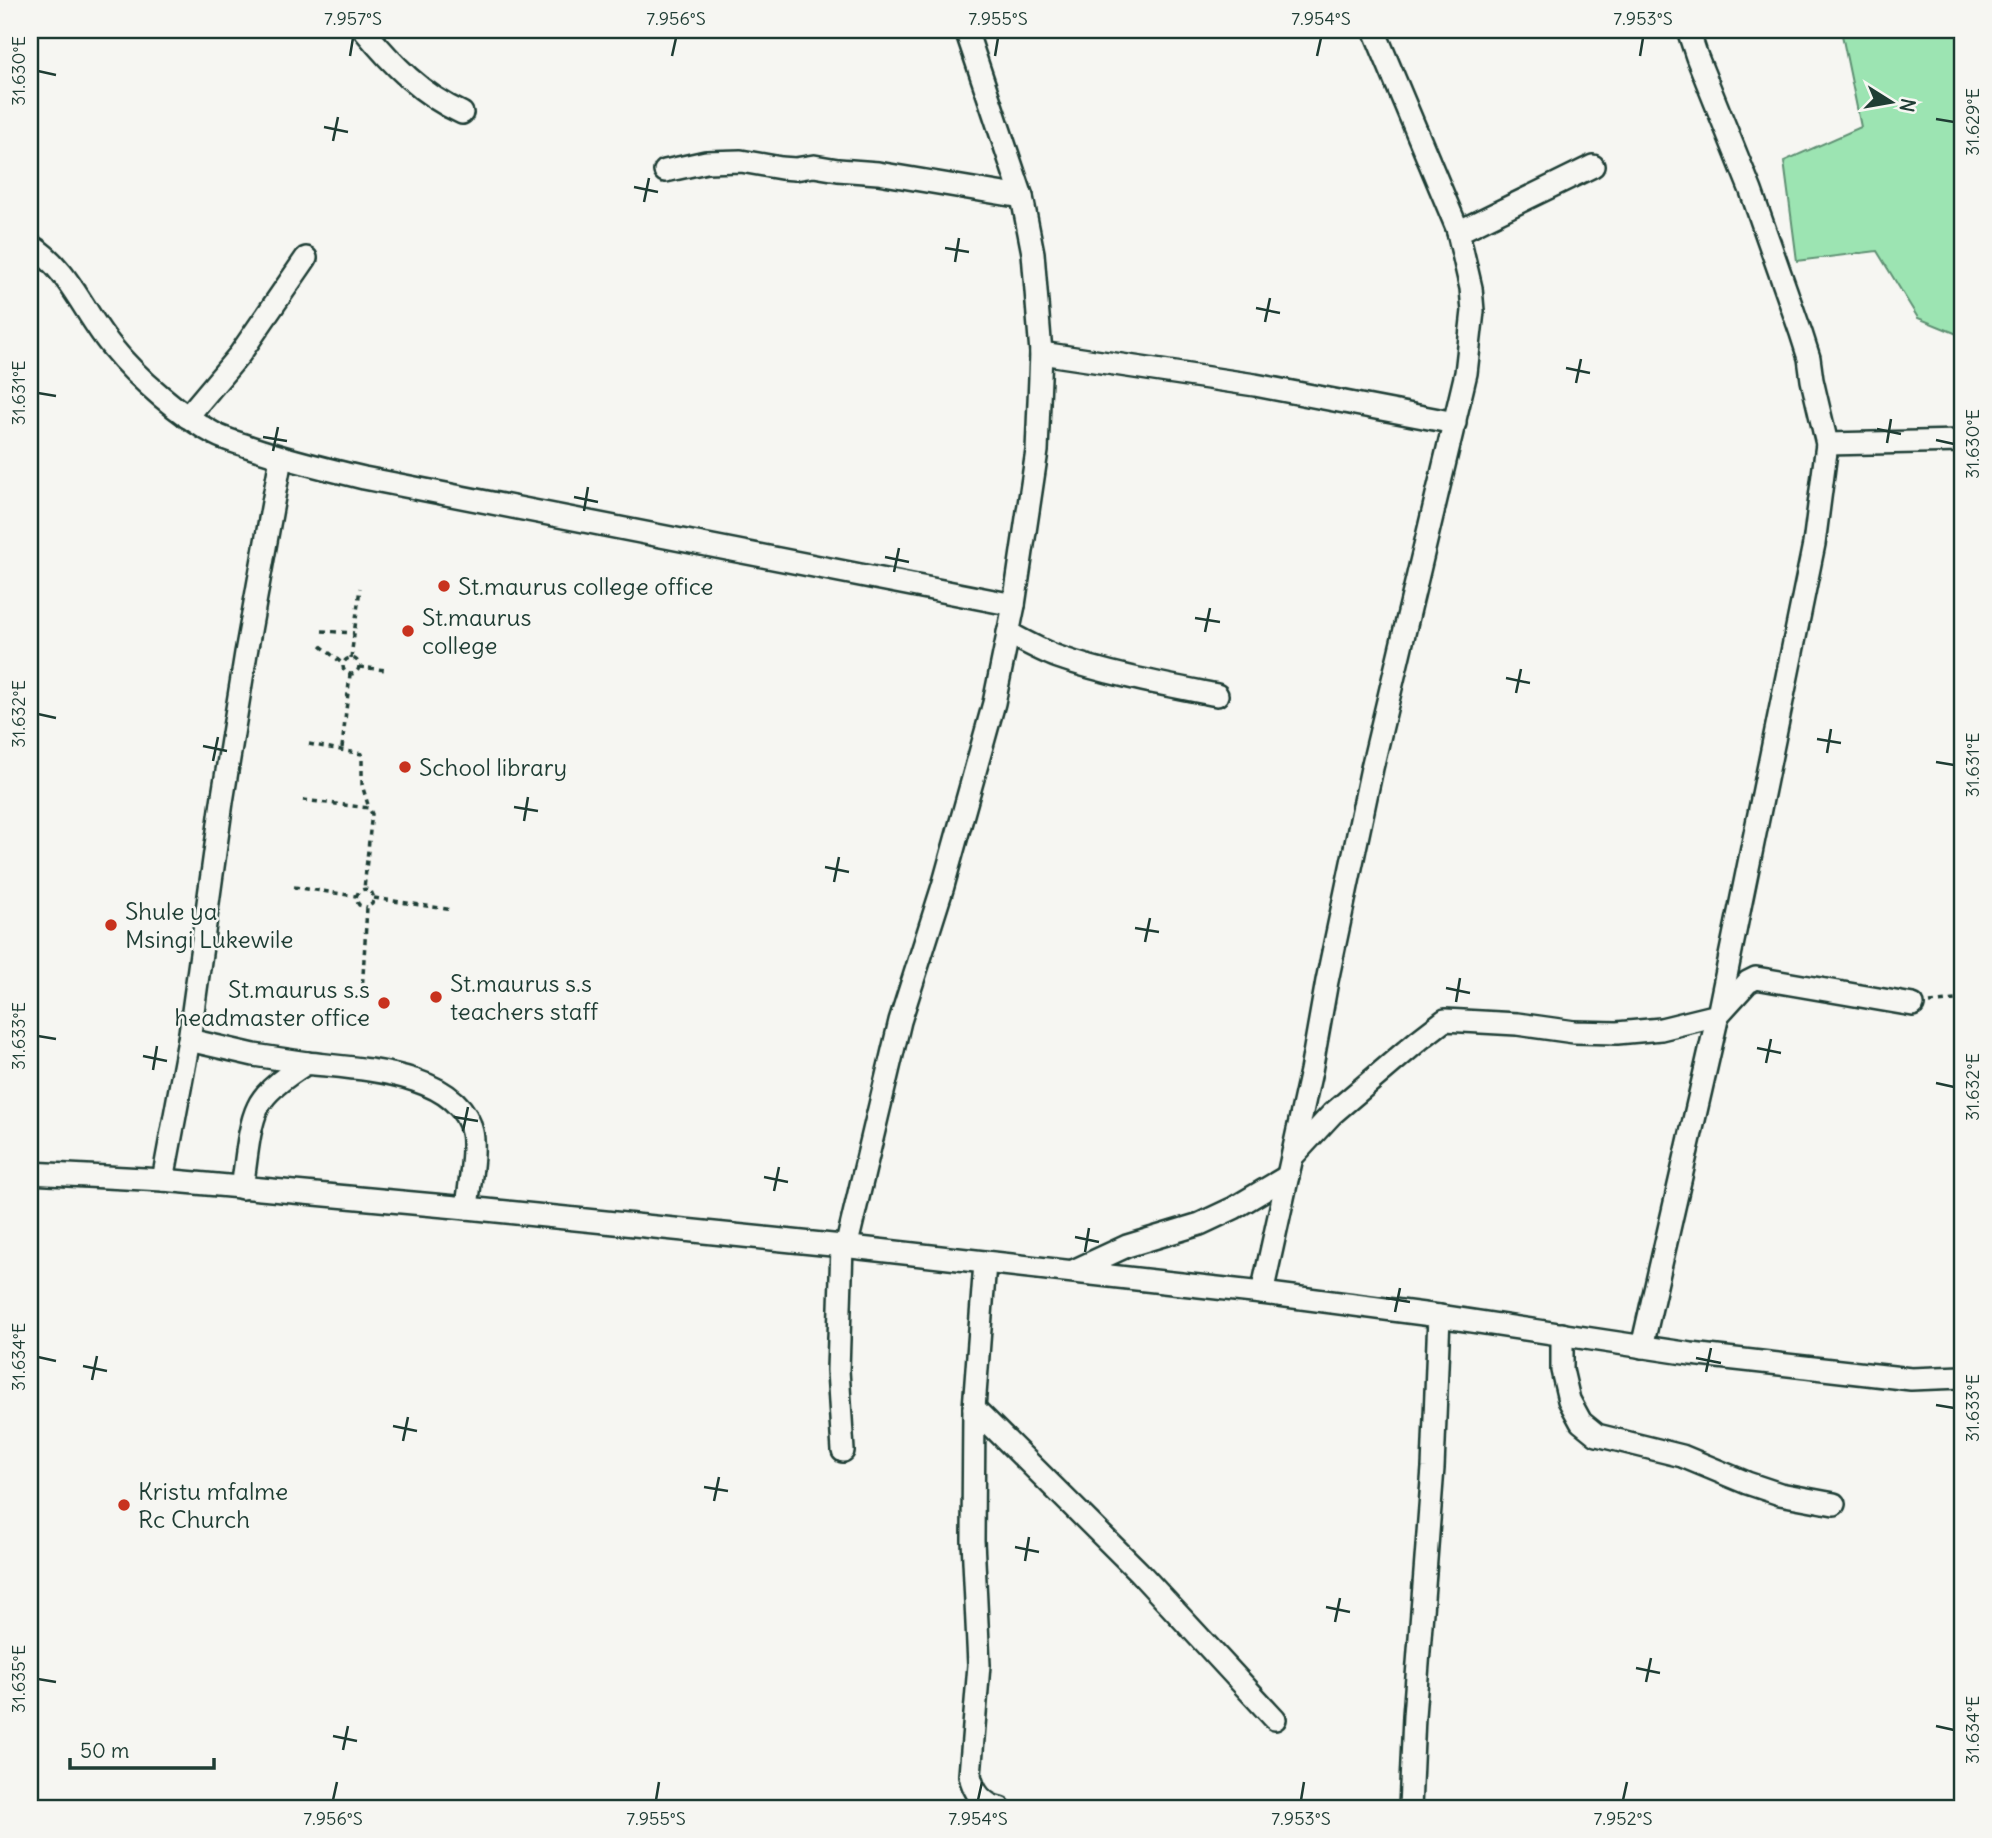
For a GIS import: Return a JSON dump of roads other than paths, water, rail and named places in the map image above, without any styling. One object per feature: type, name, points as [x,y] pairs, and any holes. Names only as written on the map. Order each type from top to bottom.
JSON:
[{"type":"street","points":[[364,30],[404,76],[439,102],[462,113]]},
{"type":"street","points":[[843,1451],[838,1370],[844,1247],[900,1021],[943,886],[994,703],[1014,605],[1037,451],[1041,352],[1032,253],[1023,197],[966,30]]},
{"type":"street","points":[[1262,1293],[1311,1071],[1372,768],[1466,373],[1473,311],[1471,288],[1458,232],[1374,30]]},
{"type":"street","points":[[1642,1347],[1718,1014],[1814,544],[1827,444],[1801,333],[1751,191],[1688,30]]},
{"type":"street","points":[[665,171],[706,162],[741,161],[794,169],[814,166],[878,173],[1023,197]]},
{"type":"street","points":[[1458,232],[1593,166]]},
{"type":"street","points":[[30,245],[58,267],[114,350],[187,417],[217,435],[281,458],[364,478],[1014,605]]},
{"type":"street","points":[[187,417],[240,354],[306,258]]},
{"type":"street","points":[[1041,352],[1255,385],[1455,423]]},
{"type":"street","points":[[1827,444],[1962,441]]},
{"type":"street","points":[[163,1180],[189,1040],[224,789],[281,458]]},
{"type":"street","points":[[1008,633],[1055,656],[1105,671],[1217,695]]},
{"type":"street","points":[[1071,1272],[1127,1245],[1200,1224],[1234,1209],[1290,1166],[1332,1114],[1445,1020],[1517,1024],[1574,1032],[1617,1033],[1661,1029],[1718,1014],[1748,982],[1756,978],[1913,1005]]},
{"type":"street","points":[[189,1040],[254,1055],[396,1075],[428,1084],[448,1096],[466,1114],[472,1134],[467,1208]]},
{"type":"street","points":[[242,1188],[258,1106],[280,1082],[307,1063]]},
{"type":"street","points":[[30,1173],[163,1180],[844,1247],[1262,1293],[1439,1316],[1691,1354],[1911,1379],[1962,1377]]},
{"type":"street","points":[[985,1263],[974,1408],[973,1540],[979,1665],[970,1775],[979,1797],[993,1807],[1000,1808]]},
{"type":"street","points":[[1410,1808],[1414,1716],[1433,1468],[1439,1316]]},
{"type":"street","points":[[1562,1334],[1562,1370],[1569,1400],[1581,1422],[1597,1435],[1682,1456],[1780,1494],[1834,1504]]},
{"type":"street","points":[[974,1408],[1139,1572],[1275,1719]]},
{"type":"place","name":"St.maurus college office","points":[[444,586]]},
{"type":"place","name":"St.maurus college","points":[[408,631]]},
{"type":"place","name":"School library","points":[[405,767]]},
{"type":"place","name":"Shule ya Msingi Lukewile","points":[[111,925]]},
{"type":"place","name":"St.maurus s.s teachers staff","points":[[436,997]]},
{"type":"place","name":"St.maurus s.s headmaster office","points":[[384,1003]]},
{"type":"place","name":"Kristu mfalme Rc Church","points":[[124,1505]]}]
